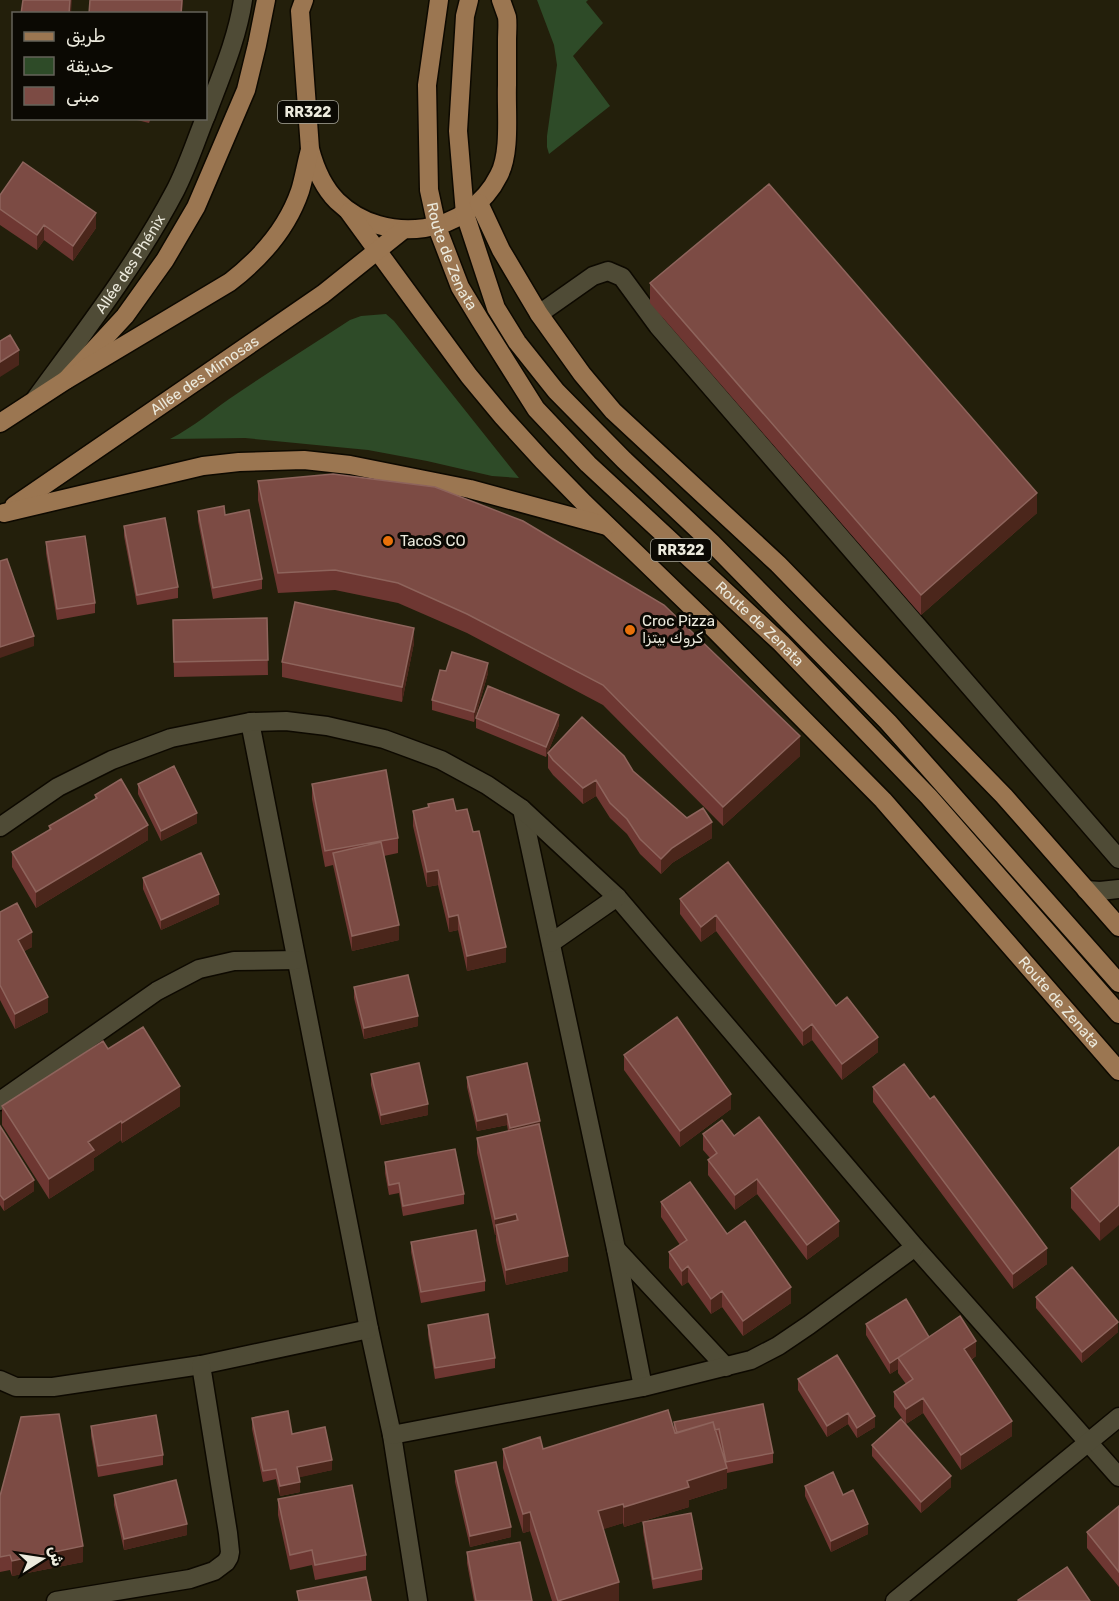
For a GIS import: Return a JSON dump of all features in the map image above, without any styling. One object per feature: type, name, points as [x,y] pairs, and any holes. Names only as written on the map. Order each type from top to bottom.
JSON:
[{"type":"main road","points":[[66,380],[125,316],[165,260],[196,207],[246,90],[266,0]]},
{"type":"main road","name":"RR322","points":[[304,0],[300,11],[310,149],[315,167],[323,184],[349,212],[380,226],[403,230],[437,227],[472,208],[490,190],[500,174],[506,158],[507,19],[501,0]]},
{"type":"main road","name":"Route de Zenata","points":[[439,0],[427,85],[429,190],[437,227],[460,287],[536,409],[588,464],[806,668],[929,797],[1119,1014]]},
{"type":"main road","name":"Route de Zenata","points":[[469,0],[465,16],[458,131],[472,208],[496,308],[517,342],[556,391],[624,460],[712,543],[888,722],[1119,983]]},
{"type":"main road","points":[[0,423],[66,380],[230,282],[249,267],[281,230],[291,211],[300,191],[310,149]]},
{"type":"main road","name":"Route de Zenata","points":[[472,208],[501,250],[539,314],[582,374],[613,411],[786,572],[1004,796],[1119,927]]},
{"type":"main road","name":"Route de Zenata","points":[[349,212],[503,417],[543,461],[883,800],[1119,1071]]},
{"type":"main road","name":"Allée des Mimosas","points":[[2,514],[323,294],[403,230]]},
{"type":"main road","points":[[2,514],[203,466],[239,462],[304,460],[350,465],[470,489],[609,527]]},
{"type":"street","name":"Allée des Phénix","points":[[207,112],[229,56],[243,0]]},
{"type":"street","name":"Allée des Phénix","points":[[35,400],[131,266],[176,188],[204,120]]},
{"type":"street","points":[[539,314],[593,276],[608,271],[622,277],[658,326],[1119,860]]},
{"type":"street","points":[[0,827],[58,787],[112,760],[171,738],[250,722],[286,721],[327,726],[384,739],[441,760],[487,785],[522,809],[617,897],[915,1247],[1119,1477]]},
{"type":"street","points":[[250,722],[369,1329],[392,1435],[418,1601]]},
{"type":"street","points":[[522,809],[616,1249],[643,1387]]},
{"type":"street","points":[[1086,890],[1119,889]]},
{"type":"street","points":[[551,944],[617,897]]},
{"type":"street","points":[[0,1101],[156,991],[199,969],[234,960],[296,960]]},
{"type":"street","points":[[392,1435],[643,1387],[751,1360],[778,1346],[915,1247]]},
{"type":"street","points":[[616,1249],[726,1368]]},
{"type":"street","points":[[0,1380],[16,1387],[53,1387],[201,1365],[369,1329]]},
{"type":"street","points":[[56,1601],[190,1579],[214,1571],[226,1562],[230,1552],[228,1533],[201,1365]]},
{"type":"street","points":[[895,1601],[1119,1417]]},
{"type":"green space","points":[[537,0],[588,0],[586,2],[603,23],[573,56],[610,106],[549,154],[547,136],[557,65],[554,45]]},
{"type":"green space","points":[[386,314],[394,321],[519,478],[492,476],[368,450],[245,438],[170,439],[350,320],[361,316]]},
{"type":"building","points":[[23,0],[70,0],[69,12],[21,12]]},
{"type":"building","points":[[90,0],[182,0],[181,12],[89,12]]},
{"type":"building","points":[[23,162],[96,213],[73,246],[44,225],[37,235],[0,209],[0,195]]},
{"type":"building","points":[[769,184],[1037,493],[921,595],[650,283]]},
{"type":"building","points":[[10,335],[19,350],[0,362],[0,341]]},
{"type":"building","points":[[333,474],[435,487],[523,521],[664,605],[800,736],[723,807],[603,685],[467,614],[398,583],[335,570],[278,573],[258,481]]},
{"type":"building","points":[[224,506],[225,515],[249,510],[262,579],[213,588],[198,511]]},
{"type":"building","points":[[165,518],[178,587],[137,595],[124,526]]},
{"type":"building","points":[[85,536],[95,603],[57,609],[46,542]]},
{"type":"building","points":[[7,559],[34,636],[0,647],[0,561]]},
{"type":"building","points":[[295,602],[414,628],[402,687],[282,662]]},
{"type":"building","points":[[267,618],[268,660],[174,662],[173,620]]},
{"type":"building","points":[[452,652],[488,663],[474,712],[432,700],[440,670],[446,671]]},
{"type":"building","points":[[488,686],[559,715],[546,747],[476,718]]},
{"type":"building","points":[[582,717],[624,756],[633,771],[687,818],[703,808],[712,822],[672,848],[661,859],[640,839],[627,819],[610,803],[596,780],[583,788],[548,753]]},
{"type":"building","points":[[174,766],[197,813],[161,831],[138,784]]},
{"type":"building","points":[[386,770],[398,838],[325,851],[312,784]]},
{"type":"building","points":[[121,779],[148,825],[36,892],[12,852],[51,829],[49,826],[97,798],[95,795]]},
{"type":"building","points":[[453,799],[456,811],[467,809],[473,832],[479,831],[506,947],[467,956],[458,915],[449,917],[438,870],[427,872],[413,811],[429,807],[428,804]]},
{"type":"building","points":[[381,842],[399,925],[352,936],[333,853]]},
{"type":"building","points":[[201,853],[219,894],[161,920],[143,878]]},
{"type":"building","points":[[728,862],[836,1006],[847,997],[878,1037],[842,1064],[812,1024],[803,1031],[716,915],[701,927],[680,899]]},
{"type":"building","points":[[17,903],[32,932],[18,940],[48,997],[15,1014],[0,985],[0,912]]},
{"type":"building","points":[[408,975],[418,1016],[364,1028],[354,987]]},
{"type":"building","points":[[677,1017],[731,1094],[680,1131],[624,1055]]},
{"type":"building","points":[[143,1027],[180,1086],[88,1142],[94,1150],[49,1179],[2,1106],[103,1041],[108,1049]]},
{"type":"building","points":[[419,1063],[428,1104],[381,1115],[371,1074]]},
{"type":"building","points":[[527,1063],[540,1121],[510,1128],[507,1114],[477,1121],[467,1077]]},
{"type":"building","points":[[904,1064],[930,1099],[934,1096],[1047,1248],[1013,1274],[873,1087]]},
{"type":"building","points":[[759,1117],[839,1221],[807,1245],[757,1179],[735,1195],[708,1160],[717,1153],[703,1134],[722,1120],[734,1136]]},
{"type":"building","points":[[539,1124],[568,1256],[506,1270],[496,1225],[518,1220],[516,1214],[495,1219],[477,1138]]},
{"type":"building","points":[[0,1126],[34,1180],[4,1200],[0,1195]]},
{"type":"building","points":[[1119,1147],[1119,1205],[1100,1222],[1071,1188]]},
{"type":"building","points":[[455,1149],[464,1194],[403,1206],[399,1183],[389,1185],[385,1162]]},
{"type":"building","points":[[690,1182],[727,1234],[745,1221],[791,1287],[743,1321],[722,1291],[711,1299],[688,1266],[682,1271],[669,1252],[687,1240],[661,1202]]},
{"type":"building","points":[[476,1230],[485,1281],[421,1292],[411,1242]]},
{"type":"building","points":[[1072,1267],[1118,1322],[1082,1352],[1036,1297]]},
{"type":"building","points":[[906,1299],[929,1337],[890,1363],[866,1324]]},
{"type":"building","points":[[488,1314],[495,1358],[435,1368],[428,1325]]},
{"type":"building","points":[[960,1316],[976,1341],[964,1349],[1012,1421],[961,1455],[923,1398],[906,1409],[894,1392],[913,1379],[898,1358]]},
{"type":"building","points":[[837,1355],[875,1416],[857,1428],[848,1413],[827,1426],[798,1379]]},
{"type":"building","points":[[763,1404],[773,1453],[726,1462],[719,1429],[715,1430],[713,1422],[677,1433],[674,1422]]},
{"type":"building","points":[[668,1410],[675,1433],[713,1422],[727,1468],[687,1481],[689,1487],[624,1507],[623,1504],[598,1511],[619,1582],[558,1601],[530,1512],[523,1514],[503,1449],[540,1437],[543,1449]]},
{"type":"building","points":[[288,1411],[292,1434],[325,1427],[332,1460],[297,1467],[300,1482],[280,1486],[276,1469],[263,1471],[252,1418]]},
{"type":"building","points":[[59,1414],[83,1546],[12,1561],[10,1555],[0,1557],[0,1496],[21,1417]]},
{"type":"building","points":[[156,1415],[163,1455],[98,1466],[91,1426]]},
{"type":"building","points":[[901,1419],[951,1476],[921,1502],[872,1445]]},
{"type":"building","points":[[496,1462],[511,1527],[470,1536],[455,1471]]},
{"type":"building","points":[[833,1472],[843,1495],[853,1490],[868,1524],[831,1541],[805,1486]]},
{"type":"building","points":[[176,1480],[187,1524],[124,1539],[114,1495]]},
{"type":"building","points":[[352,1485],[366,1555],[315,1565],[312,1550],[290,1555],[278,1499]]},
{"type":"building","points":[[1119,1506],[1119,1572],[1087,1532]]},
{"type":"building","points":[[691,1513],[702,1569],[653,1579],[643,1522]]},
{"type":"building","points":[[520,1542],[532,1601],[476,1601],[467,1552]]},
{"type":"building","points":[[1067,1567],[1090,1601],[1018,1600]]},
{"type":"building","points":[[366,1577],[371,1601],[299,1601],[297,1591]]},
{"type":"place","name":"TacoS CO","points":[[388,541]]},
{"type":"place","name":"Croc Pizza كروك بيتزا","points":[[630,630]]}]
